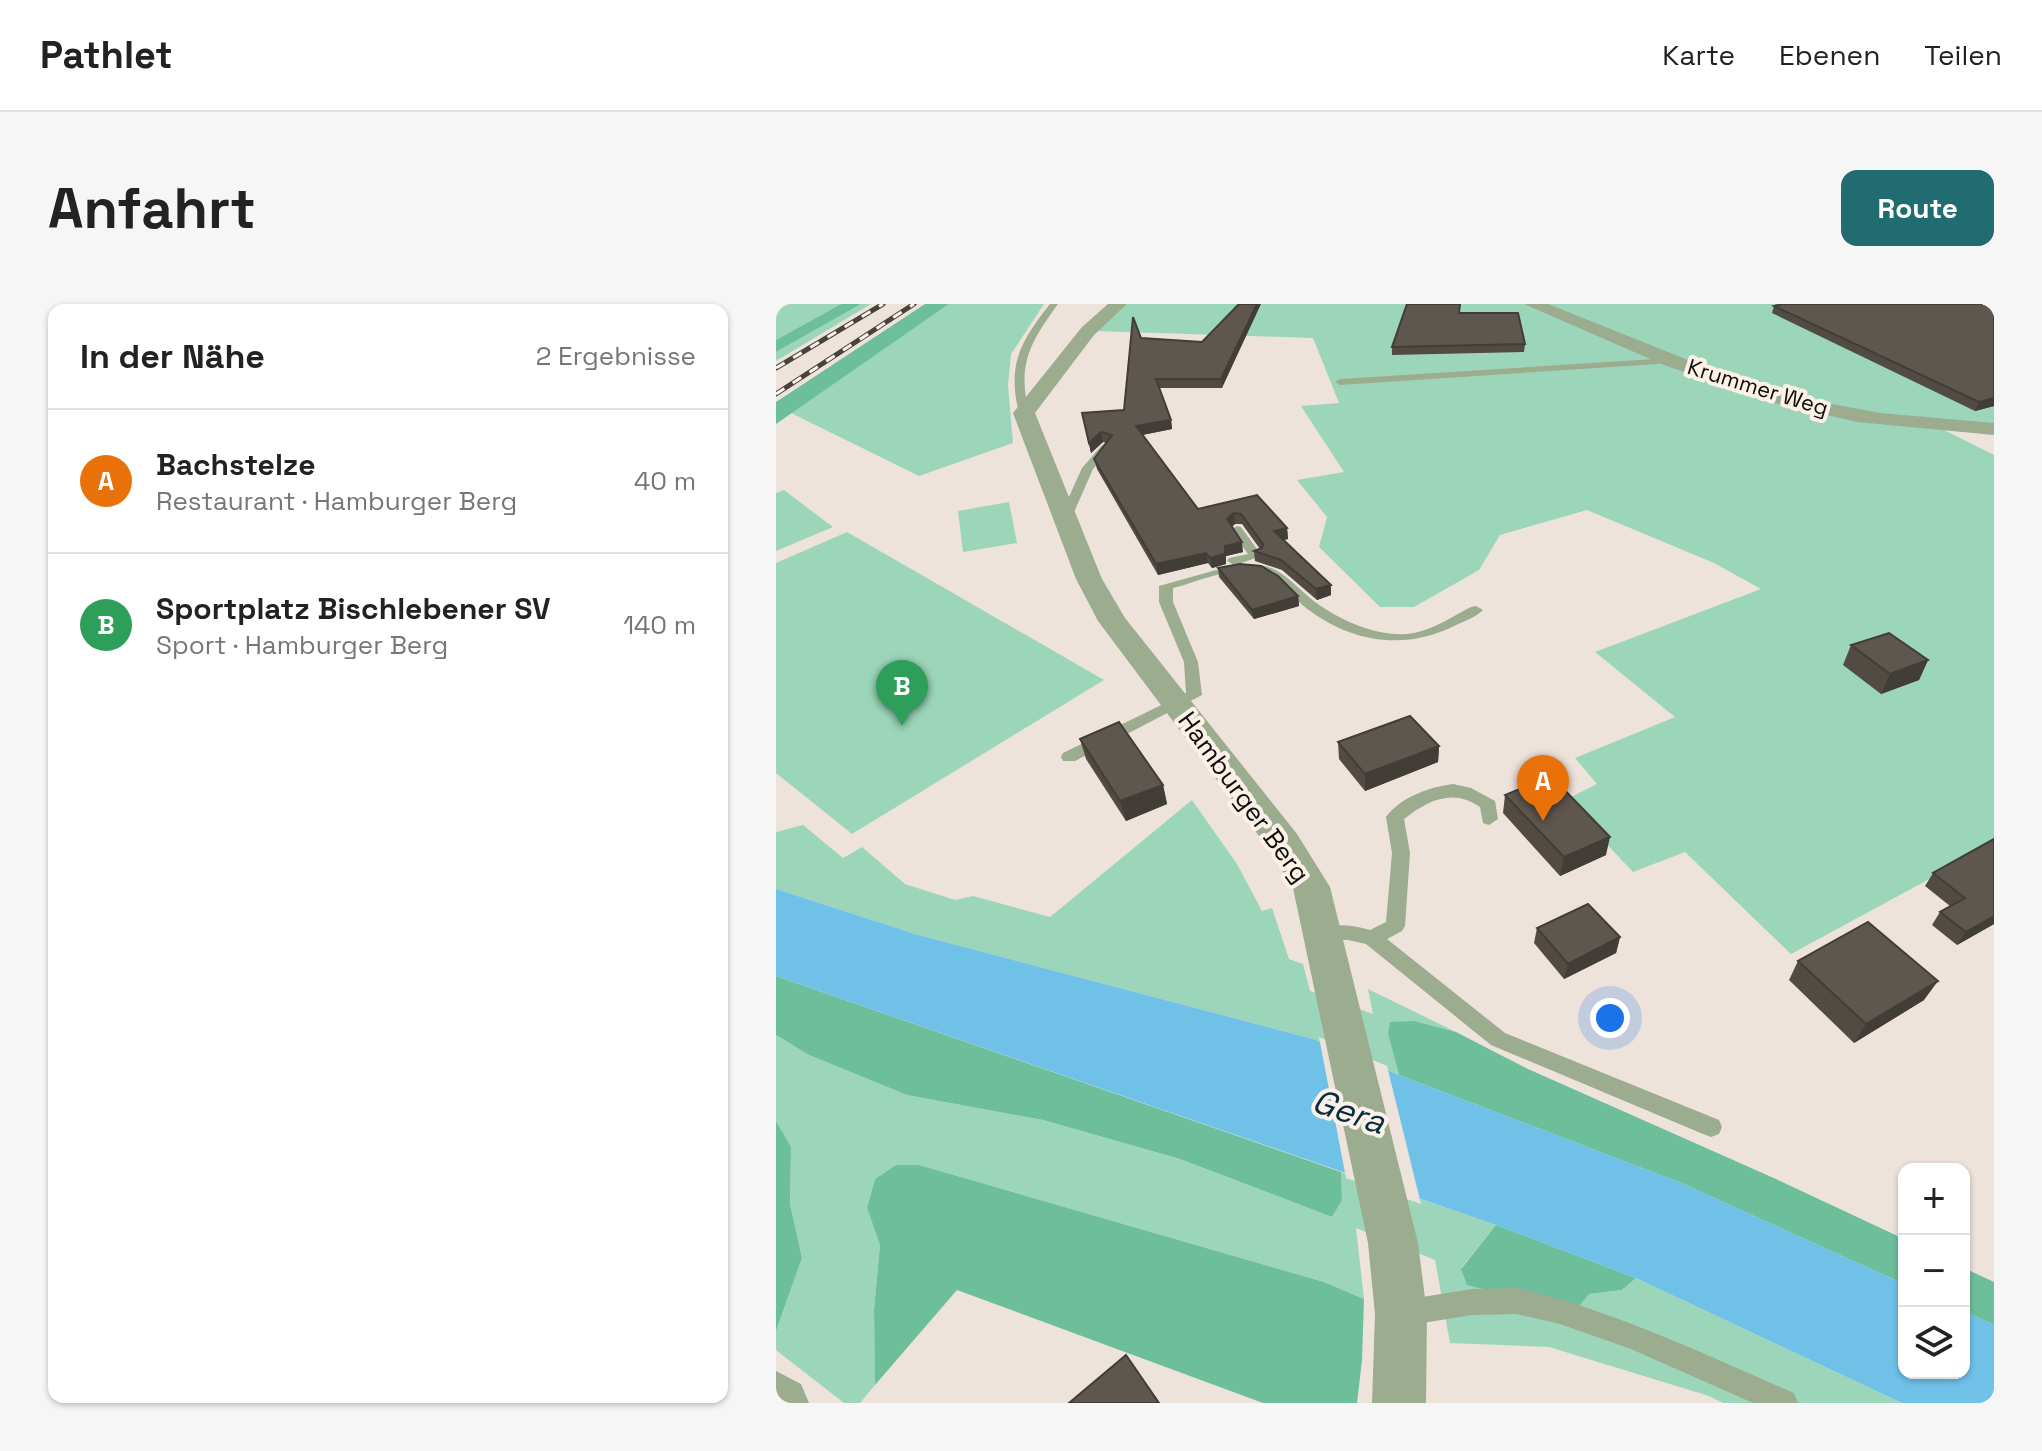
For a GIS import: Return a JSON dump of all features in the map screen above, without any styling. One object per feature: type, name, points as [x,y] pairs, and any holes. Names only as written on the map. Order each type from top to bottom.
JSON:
[{"type":"street","points":[[1024,413],[1088,331],[1118,304]]},
{"type":"street","name":"Krummer Weg","points":[[1533,304],[1670,361],[1814,407],[1994,429]]},
{"type":"street","name":"Hamburger Berg","points":[[1024,413],[1089,579],[1112,621],[1284,843],[1311,887],[1393,1243],[1401,1314],[1399,1403]]},
{"type":"street","points":[[1962,427],[1994,445]]},
{"type":"street","points":[[776,1398],[782,1403]]},
{"type":"lane","points":[[1024,413],[1016,371],[1028,338],[1054,304]]},
{"type":"lane","points":[[1340,382],[1670,361]]},
{"type":"lane","points":[[1065,519],[1088,468],[1106,447]]},
{"type":"lane","points":[[1069,757],[1194,695],[1191,662],[1166,602],[1166,577],[1256,556],[1237,530]]},
{"type":"lane","points":[[1166,586],[1244,568],[1261,568],[1275,574],[1311,606],[1370,634],[1414,637],[1476,610]]},
{"type":"lane","points":[[1372,938],[1395,926],[1401,853],[1395,817],[1410,804],[1430,795],[1461,789],[1475,793],[1489,805],[1489,819]]},
{"type":"lane","points":[[1323,934],[1348,932],[1372,938],[1498,1039],[1711,1127]]},
{"type":"lane","points":[[1401,1314],[1472,1302],[1516,1301],[1560,1311],[1634,1337],[1784,1403]]},
{"type":"green space","points":[[776,304],[841,304],[776,340]]},
{"type":"green space","points":[[841,304],[861,304],[776,352],[776,340]]},
{"type":"green space","points":[[861,304],[871,304],[776,361],[776,352]]},
{"type":"green space","points":[[925,304],[949,304],[776,424],[776,402]]},
{"type":"green space","points":[[949,304],[1044,304],[1011,354],[1008,385],[1013,443],[919,476],[791,413]]},
{"type":"green space","points":[[1127,304],[1524,304],[1670,356],[1539,304],[1994,304],[1994,424],[1810,411],[1944,430],[1994,455],[1994,844],[1791,954],[1685,852],[1633,872],[1565,800],[1597,784],[1575,758],[1675,717],[1595,652],[1761,589],[1714,563],[1587,510],[1500,535],[1479,570],[1414,607],[1380,607],[1319,547],[1327,517],[1297,480],[1344,472],[1301,406],[1339,403],[1313,338],[1096,331]]},
{"type":"green space","points":[[784,490],[833,527],[776,551],[776,493]]},
{"type":"green space","points":[[1009,502],[1017,543],[963,552],[958,511]]},
{"type":"green space","points":[[847,532],[1104,680],[852,834],[776,773],[776,563]]},
{"type":"green space","points":[[1192,800],[1237,864],[1262,911],[1272,908],[1289,959],[1303,964],[1310,991],[1373,1014],[1368,989],[1456,1032],[1415,1021],[1388,1034],[1399,1075],[1313,1039],[915,934],[776,889],[776,832],[803,825],[843,858],[862,847],[905,884],[955,900],[973,896],[1050,917]]},
{"type":"green space","points":[[776,976],[1341,1172],[1342,1200],[1332,1217],[1180,1159],[1043,1120],[907,1095],[809,1055],[776,1035]]},
{"type":"green space","points":[[1415,1021],[1456,1032],[1528,1069],[1898,1236],[1898,1281],[1681,1183],[1399,1075],[1388,1034],[1390,1022]]},
{"type":"green space","points":[[776,1035],[809,1055],[907,1095],[1043,1120],[1180,1159],[1332,1217],[1342,1199],[1341,1172],[1496,1225],[1461,1268],[1589,1294],[1622,1290],[1636,1278],[1902,1403],[1723,1403],[1549,1347],[1450,1343],[1435,1260],[1356,1228],[1364,1299],[1324,1282],[919,1165],[896,1165],[875,1179],[867,1208],[880,1245],[874,1310],[875,1385],[860,1403],[844,1403],[776,1350],[776,1331],[802,1258],[790,1204],[791,1148],[776,1121]]},
{"type":"green space","points":[[776,1121],[791,1147],[790,1204],[802,1258],[776,1331]]},
{"type":"green space","points":[[896,1165],[919,1165],[1324,1282],[1364,1299],[1357,1403],[1263,1403],[957,1290],[875,1385],[874,1310],[880,1245],[867,1208],[875,1179]]},
{"type":"green space","points":[[1496,1225],[1636,1278],[1622,1290],[1589,1294],[1575,1311],[1467,1285],[1461,1269]]},
{"type":"green space","points":[[1970,1271],[1994,1282],[1994,1325],[1970,1314]]},
{"type":"water","name":"Gera","points":[[776,889],[915,934],[1313,1039],[1681,1183],[1898,1281],[1898,1379],[1970,1379],[1970,1314],[1994,1325],[1994,1403],[1902,1403],[1636,1278],[1496,1225],[776,976]]},
{"type":"pier","points":[[1319,1037],[1387,1066],[1421,1204],[1346,1178]]},
{"type":"building","points":[[1239,304],[1257,304],[1221,379],[1156,379],[1171,420],[1136,426],[1198,509],[1257,495],[1287,528],[1274,531],[1331,585],[1316,589],[1281,560],[1254,551],[1262,548],[1263,544],[1241,514],[1234,513],[1227,519],[1242,542],[1225,546],[1225,554],[1210,558],[1206,553],[1156,564],[1094,459],[1112,435],[1101,432],[1089,443],[1082,413],[1124,410],[1133,317],[1141,338],[1202,342]]},
{"type":"building","points":[[1407,304],[1460,304],[1459,313],[1518,313],[1525,344],[1392,347]]},
{"type":"building","points":[[1994,304],[1994,398],[1979,402],[1774,306]]},
{"type":"building","points":[[1240,564],[1261,566],[1278,576],[1298,596],[1252,610],[1218,568]]},
{"type":"building","points":[[1889,633],[1928,660],[1890,674],[1851,645]]},
{"type":"building","points":[[1410,716],[1439,746],[1365,774],[1338,742]]},
{"type":"building","points":[[1119,722],[1163,785],[1120,801],[1080,739]]},
{"type":"building","points":[[1551,776],[1610,837],[1564,857],[1505,795]]},
{"type":"building","points":[[1994,839],[1994,916],[1966,932],[1940,912],[1965,898],[1933,873]]},
{"type":"building","points":[[1588,904],[1620,937],[1568,964],[1537,928]]},
{"type":"building","points":[[1868,922],[1938,981],[1866,1024],[1798,961]]},
{"type":"building","points":[[1126,1355],[1159,1403],[1069,1403]]},
{"type":"railway","points":[[776,368],[883,304]]},
{"type":"railway","points":[[776,394],[914,304]]},
{"type":"place","name":"Sportplatz Bischlebener SV","points":[[902,726]]},
{"type":"place","name":"Bachstelze","points":[[1543,821]]}]
